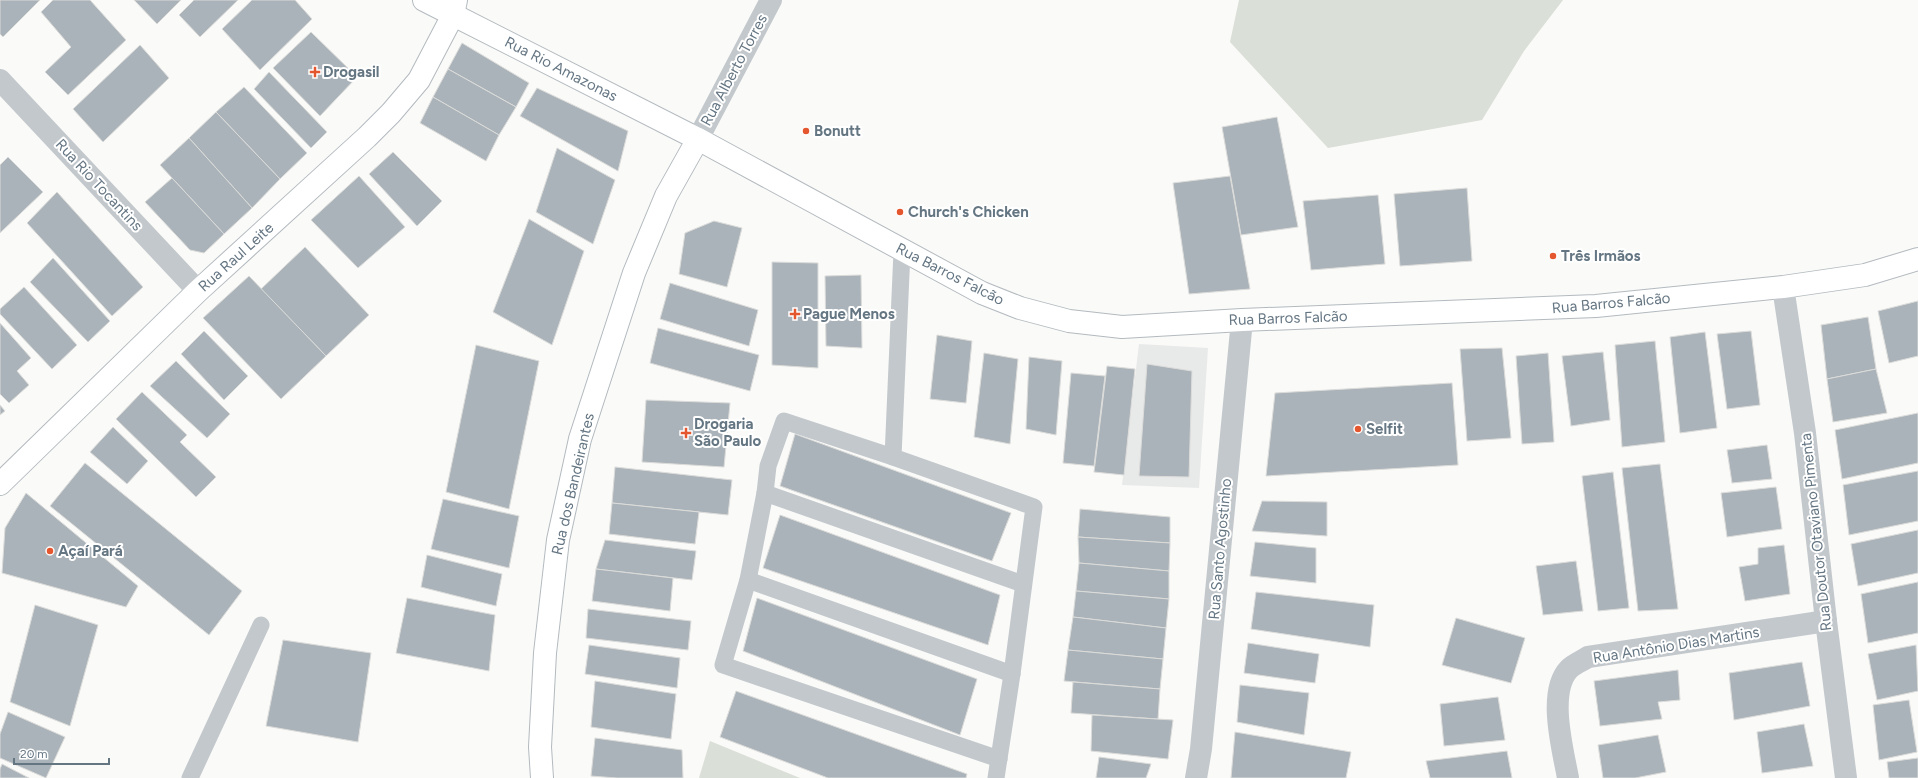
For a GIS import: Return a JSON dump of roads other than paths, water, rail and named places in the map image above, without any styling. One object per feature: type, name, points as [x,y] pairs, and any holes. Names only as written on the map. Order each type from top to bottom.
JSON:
[{"type":"street","name":"Rua Rio Amazonas","points":[[424,0],[455,8],[698,139]]},
{"type":"street","name":"Rua Alberto Torres","points":[[698,139],[771,0]]},
{"type":"street","name":"Rua Raul Leite","points":[[0,484],[198,291],[367,137],[391,113],[419,80],[455,8]]},
{"type":"street","name":"Rua Rio Tocantins","points":[[0,80],[198,291]]},
{"type":"street","name":"Rua Barros Falcão","points":[[698,139],[902,251],[982,293],[1020,308],[1069,321],[1122,327],[1242,320],[1596,306],[1783,287],[1866,275],[1918,259]]},
{"type":"street","name":"Rua dos Bandeirantes","points":[[542,778],[540,747],[544,653],[558,540],[580,440],[634,274],[666,196],[698,139]]},
{"type":"street","name":"Rua Doutor Otaviano Pimenta","points":[[1783,287],[1805,433],[1826,621],[1846,778]]},
{"type":"street","name":"Rua Santo Agostinho","points":[[1196,778],[1201,749],[1242,320]]},
{"type":"street","name":"Rua Antônio Dias Martins","points":[[1568,778],[1558,715],[1559,687],[1569,669],[1582,661],[1588,658],[1826,621]]},
{"type":"lane","points":[[893,457],[902,251]]},
{"type":"lane","points":[[996,778],[999,759],[1012,674],[1034,507],[893,457],[784,421],[768,466],[765,493],[748,580],[723,665],[999,759]]},
{"type":"lane","points":[[765,493],[1024,584]]},
{"type":"lane","points":[[748,580],[1012,674]]},
{"type":"lane","points":[[190,778],[261,625]]},
{"type":"place","name":"Drogasil","points":[[315,72]]},
{"type":"place","name":"Bonutt","points":[[806,131]]},
{"type":"place","name":"Church's Chicken","points":[[900,212]]},
{"type":"place","name":"Três Irmãos","points":[[1553,256]]},
{"type":"place","name":"Pague Menos","points":[[795,314]]},
{"type":"place","name":"Selfit","points":[[1358,429]]},
{"type":"place","name":"Drogaria São Paulo","points":[[686,433]]},
{"type":"place","name":"Açaí Pará","points":[[50,551]]}]
